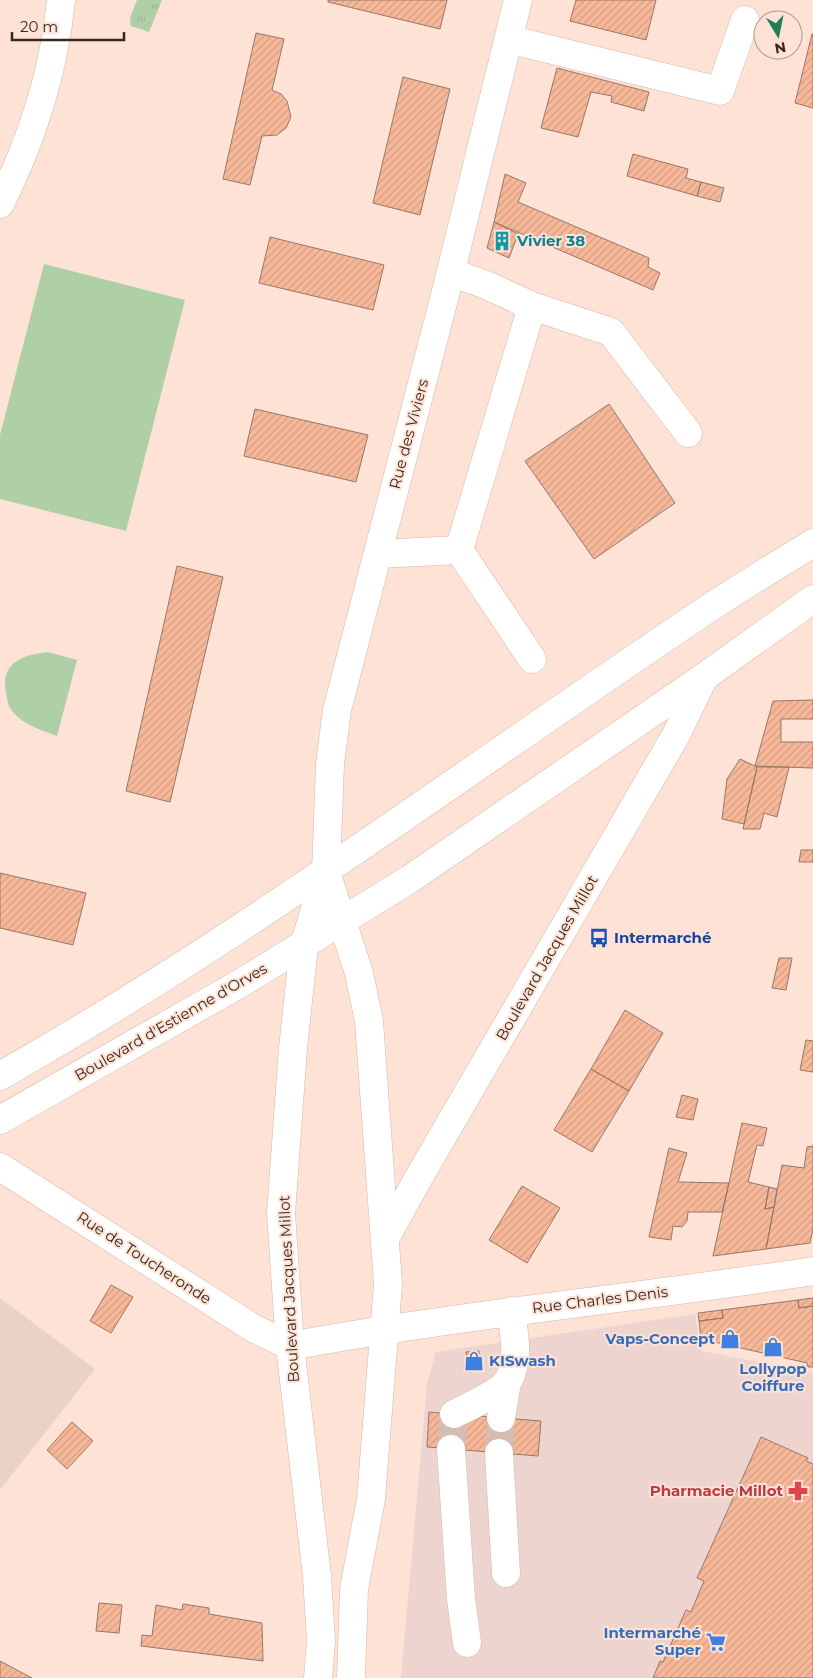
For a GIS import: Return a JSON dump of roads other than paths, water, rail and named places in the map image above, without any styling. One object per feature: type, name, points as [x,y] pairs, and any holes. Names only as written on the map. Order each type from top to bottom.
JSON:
[{"type":"street","points":[[0,204],[28,140],[43,95],[54,49],[61,0]]},
{"type":"street","name":"Rue des Viviers","points":[[326,872],[330,764],[337,710],[451,272],[518,0]]},
{"type":"street","points":[[508,39],[720,91],[745,20]]},
{"type":"street","points":[[451,272],[486,284],[532,306],[611,332],[688,433]]},
{"type":"street","points":[[532,306],[460,550],[532,659]]},
{"type":"street","points":[[0,1076],[154,984],[326,872],[694,618],[813,543]]},
{"type":"street","points":[[378,554],[460,550]]},
{"type":"street","name":"Boulevard Jacques Millot","points":[[342,922],[410,879],[704,677],[813,599]]},
{"type":"street","name":"Boulevard Jacques Millot","points":[[386,1238],[419,1177],[672,743],[704,677]]},
{"type":"street","points":[[326,872],[359,973],[369,1021],[388,1284],[371,1499],[354,1589],[351,1678]]},
{"type":"street","name":"Boulevard Jacques Millot","points":[[318,1678],[321,1641],[317,1576],[290,1346],[281,1213],[293,1048],[304,946],[326,872]]},
{"type":"street","name":"Boulevard d'Estienne d'Orves","points":[[0,1120],[304,946],[342,922]]},
{"type":"street","name":"Rue de Toucheronde","points":[[0,1167],[253,1328],[290,1346]]},
{"type":"street","name":"Rue Charles Denis","points":[[290,1346],[386,1328],[706,1287],[813,1270]]},
{"type":"street","points":[[501,1418],[507,1382],[514,1362],[515,1342],[511,1311]]},
{"type":"street","points":[[454,1414],[482,1400],[507,1382]]},
{"type":"street","points":[[451,1449],[461,1599],[467,1643]]},
{"type":"street","points":[[499,1453],[506,1572]]},
{"type":"tunnel","points":[[451,1449],[454,1414]]},
{"type":"tunnel","points":[[499,1453],[501,1418]]},
{"type":"place","name":"Vivier 38","points":[[502,241]]},
{"type":"place","name":"Intermarché","points":[[599,938]]},
{"type":"place","name":"Vaps-Concept","points":[[730,1339]]},
{"type":"place","name":"Lollypop Coiffure","points":[[773,1347]]},
{"type":"place","name":"KISwash","points":[[474,1361]]},
{"type":"place","name":"Pharmacie Millot","points":[[798,1491]]},
{"type":"place","name":"Intermarché Super","points":[[716,1642]]}]
